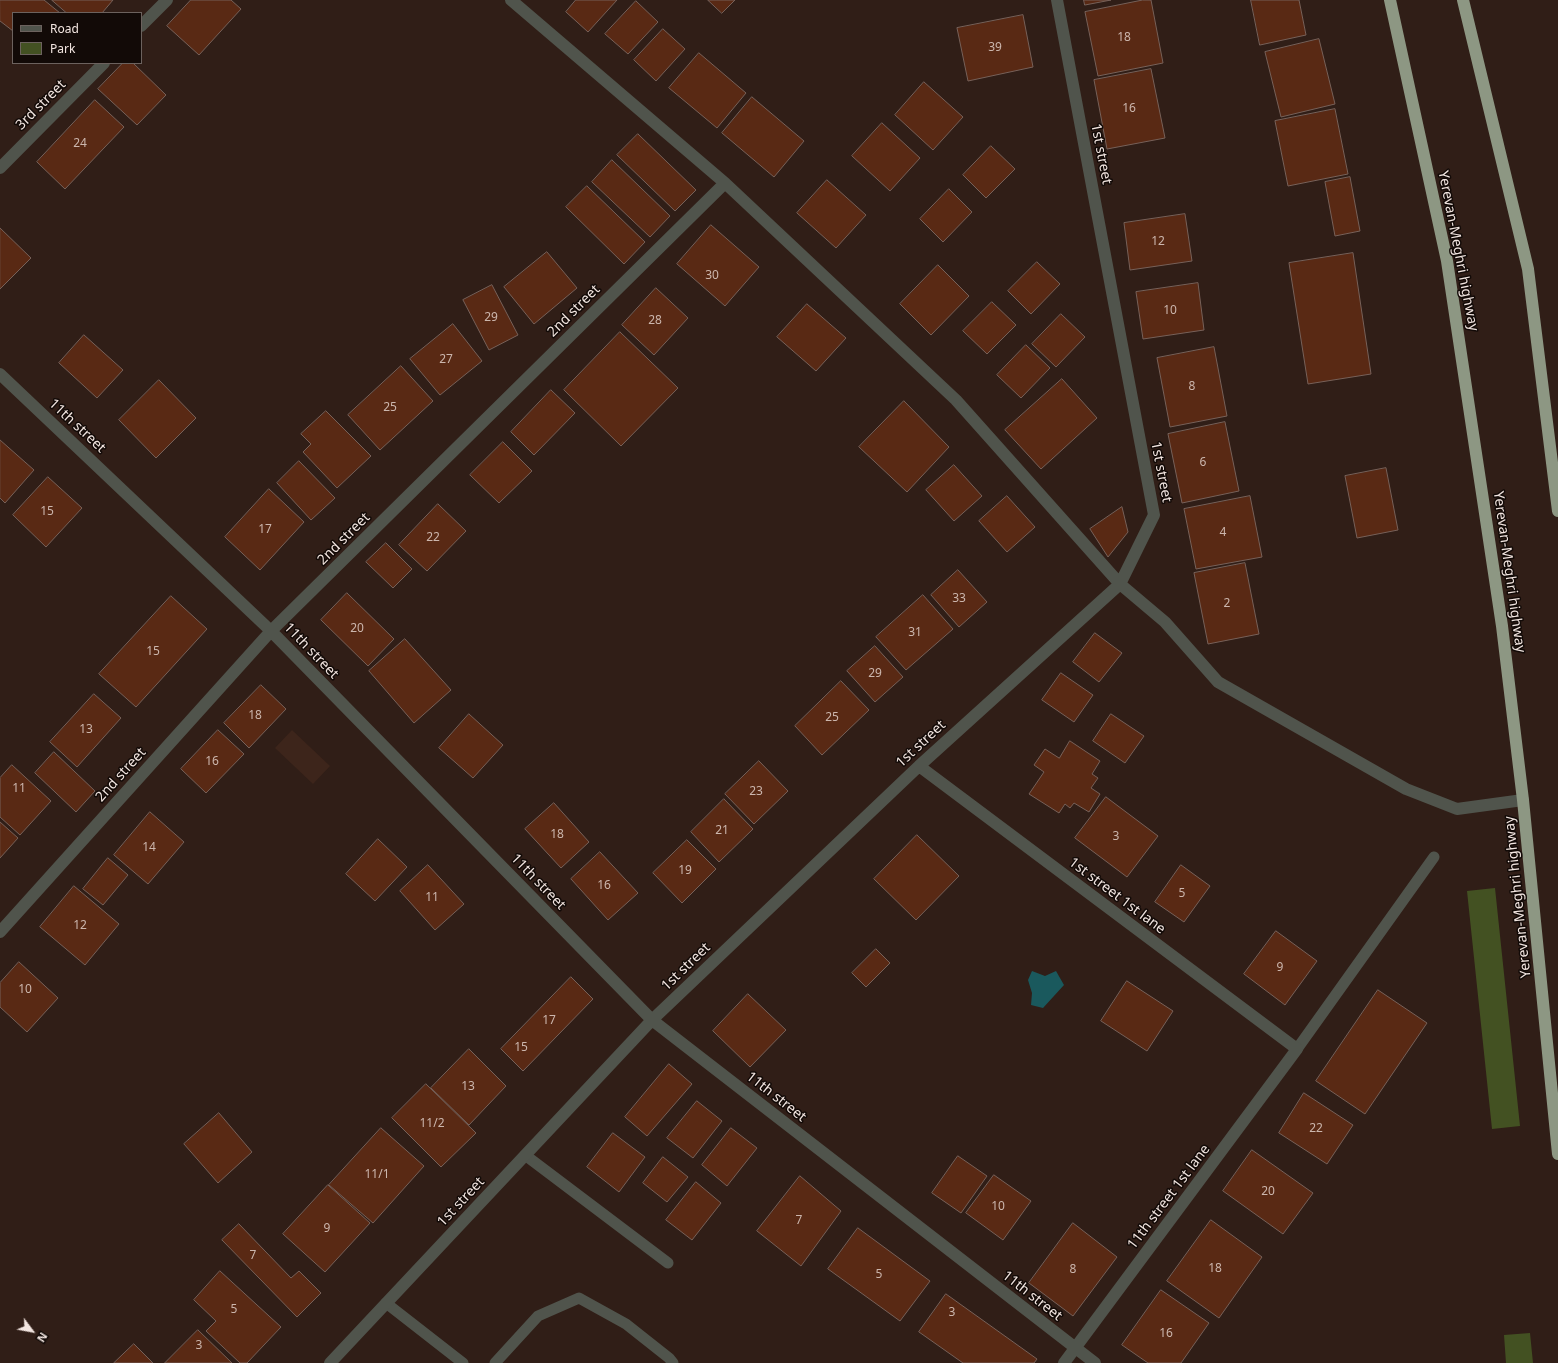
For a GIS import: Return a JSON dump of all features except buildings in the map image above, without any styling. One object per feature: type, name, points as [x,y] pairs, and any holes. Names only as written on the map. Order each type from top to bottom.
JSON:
[{"type":"highway","name":"Yerevan-Meghri highway","points":[[1390,0],[1447,261],[1502,626],[1523,800],[1558,1154]]},
{"type":"highway","points":[[1463,0],[1528,269],[1558,510]]},
{"type":"street","points":[[142,25],[167,0]]},
{"type":"street","points":[[511,0],[725,183],[956,400],[1120,584],[1164,622],[1218,682],[1406,789],[1457,809],[1523,800]]},
{"type":"street","name":"1st street","points":[[330,1363],[652,1020],[919,766],[1120,584],[1154,515],[1057,0]]},
{"type":"street","name":"3rd street","points":[[0,168],[103,64]]},
{"type":"street","name":"2nd street","points":[[0,932],[271,631],[725,183]]},
{"type":"street","name":"11th street","points":[[0,374],[271,631],[652,1020],[1096,1363]]},
{"type":"street","name":"1st street 1st lane","points":[[919,766],[1297,1049]]},
{"type":"street","name":"11th street 1st lane","points":[[1064,1363],[1297,1049]]},
{"type":"lane","points":[[1297,1049],[1434,856]]},
{"type":"lane","points":[[525,1155],[668,1263]]},
{"type":"lane","points":[[495,1363],[538,1316],[579,1298],[626,1324],[673,1363]]},
{"type":"lane","points":[[386,1303],[464,1363]]},
{"type":"shaded area","points":[[292,730],[330,766],[313,784],[275,748]]},
{"type":"green space","points":[[1495,888],[1520,1126],[1492,1129],[1467,891]]},
{"type":"green space","points":[[1530,1333],[1533,1363],[1506,1363],[1504,1335]]},
{"type":"water","points":[[1032,971],[1045,976],[1056,971],[1064,985],[1043,1008],[1031,1005],[1032,993],[1028,980]]}]
